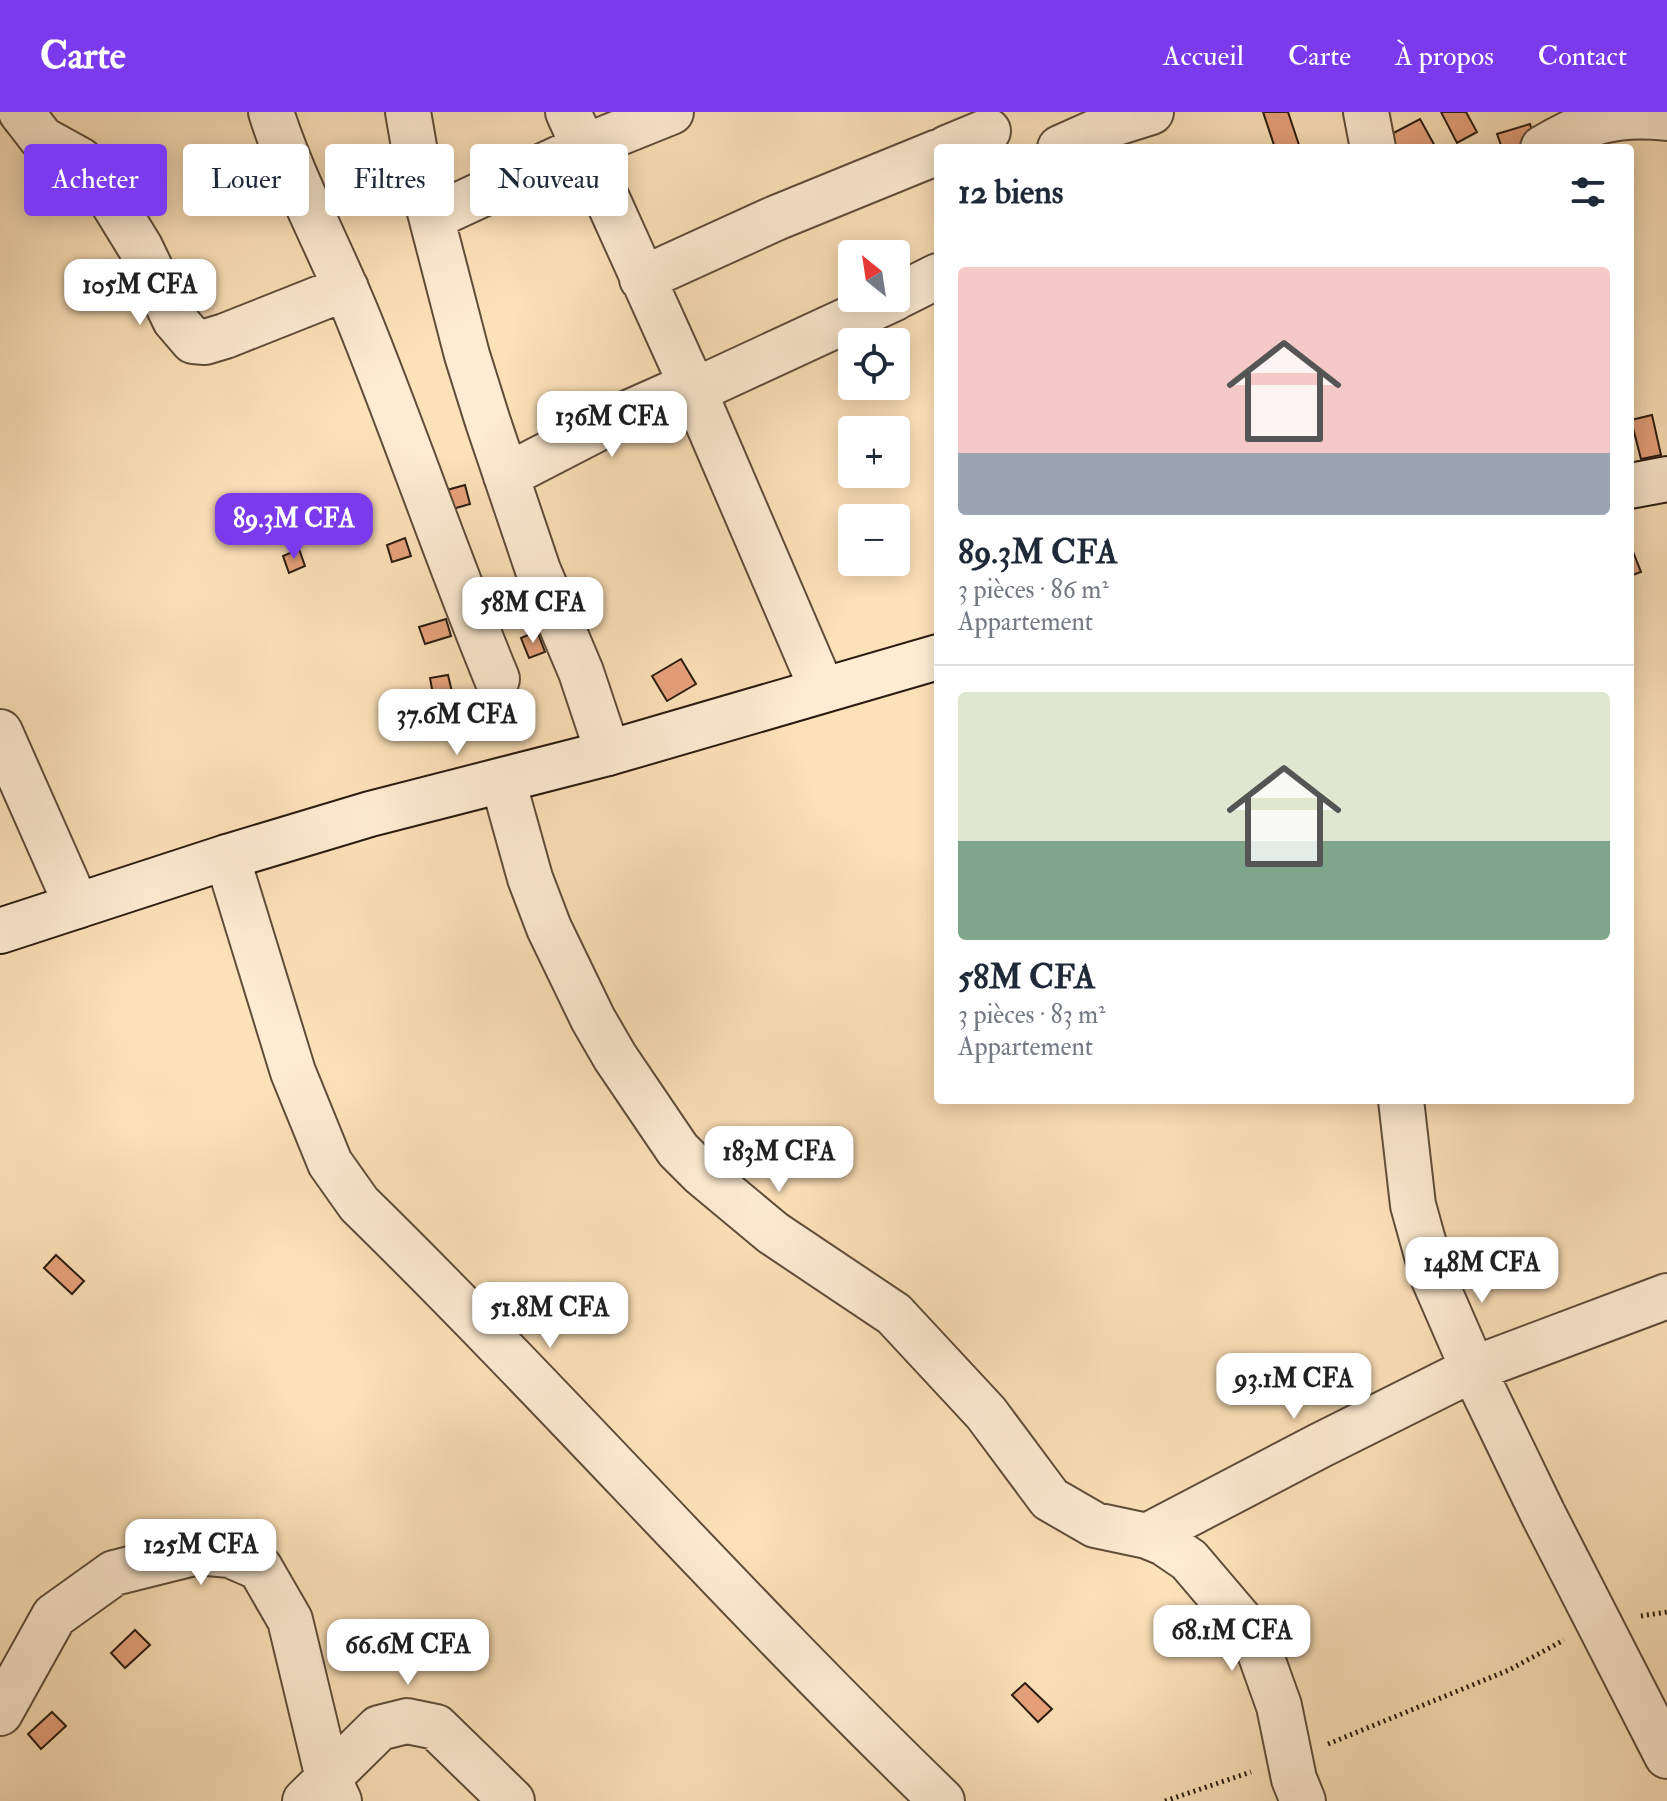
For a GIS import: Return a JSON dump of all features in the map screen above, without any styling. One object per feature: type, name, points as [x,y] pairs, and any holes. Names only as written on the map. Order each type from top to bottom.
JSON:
[{"type":"street","points":[[21,112],[42,139],[80,160],[97,177],[140,247],[175,320],[193,341],[213,340],[346,288]]},
{"type":"street","points":[[271,112],[346,288],[497,679]]},
{"type":"street","points":[[408,112],[416,158],[467,355],[538,570],[581,672],[608,753]]},
{"type":"street","points":[[433,217],[576,129],[671,112]]},
{"type":"street","points":[[1069,144],[1116,123],[1151,112]]},
{"type":"street","points":[[1550,144],[1601,118],[1626,115],[1667,118]]},
{"type":"street","points":[[576,129],[693,388],[822,689]]},
{"type":"street","points":[[956,144],[988,130]]},
{"type":"street","points":[[642,279],[776,218],[934,154]]},
{"type":"street","points":[[910,290],[934,278]]},
{"type":"street","points":[[506,476],[628,413],[693,388],[864,312]]},
{"type":"street","points":[[1634,485],[1667,479]]},
{"type":"street","points":[[0,931],[370,814],[608,753],[934,658]]},
{"type":"street","points":[[0,732],[77,906]]},
{"type":"street","points":[[503,781],[530,878],[549,928],[600,1032],[678,1150],[773,1233],[894,1314],[986,1413],[1050,1499],[1095,1525],[1147,1536],[1189,1560],[1251,1635],[1267,1667],[1303,1801]]},
{"type":"street","points":[[227,857],[293,1072],[330,1163],[359,1204],[622,1473],[845,1708],[942,1801]]},
{"type":"street","points":[[1401,1104],[1413,1205],[1433,1277],[1473,1369],[1597,1622],[1667,1756]]},
{"type":"street","points":[[1147,1536],[1473,1369],[1667,1296]]},
{"type":"street","points":[[0,1713],[54,1616],[114,1573],[198,1552],[230,1555],[260,1568],[290,1620],[324,1793]]},
{"type":"street","points":[[324,1793],[379,1728],[407,1721],[436,1727],[512,1801]]},
{"type":"path","points":[[1165,1801],[1290,1760],[1509,1670],[1597,1622]]},
{"type":"building","points":[[1263,112],[1288,112],[1299,144],[1274,144]]},
{"type":"building","points":[[1441,112],[1466,112],[1477,132],[1457,143]]},
{"type":"building","points":[[1420,119],[1434,144],[1382,144],[1380,140]]},
{"type":"building","points":[[1530,124],[1536,144],[1501,144],[1497,134]]},
{"type":"building","points":[[1652,415],[1661,455],[1641,459],[1634,419]]},
{"type":"building","points":[[465,485],[470,504],[442,512],[436,493]]},
{"type":"building","points":[[405,538],[411,556],[392,562],[387,545]]},
{"type":"building","points":[[299,549],[305,566],[289,573],[283,556]]},
{"type":"building","points":[[1634,554],[1641,572],[1634,575]]},
{"type":"building","points":[[446,619],[451,636],[425,644],[419,627]]},
{"type":"building","points":[[537,631],[545,652],[529,658],[521,638]]},
{"type":"building","points":[[681,659],[696,684],[667,701],[652,676]]},
{"type":"building","points":[[448,675],[453,696],[434,700],[430,678]]},
{"type":"building","points":[[472,707],[474,721],[430,728],[429,714]]},
{"type":"building","points":[[56,1255],[84,1281],[72,1294],[44,1268]]},
{"type":"building","points":[[135,1630],[150,1645],[125,1668],[111,1653]]},
{"type":"building","points":[[1025,1683],[1052,1709],[1038,1722],[1012,1695]]},
{"type":"building","points":[[52,1712],[66,1726],[41,1749],[28,1734]]}]
